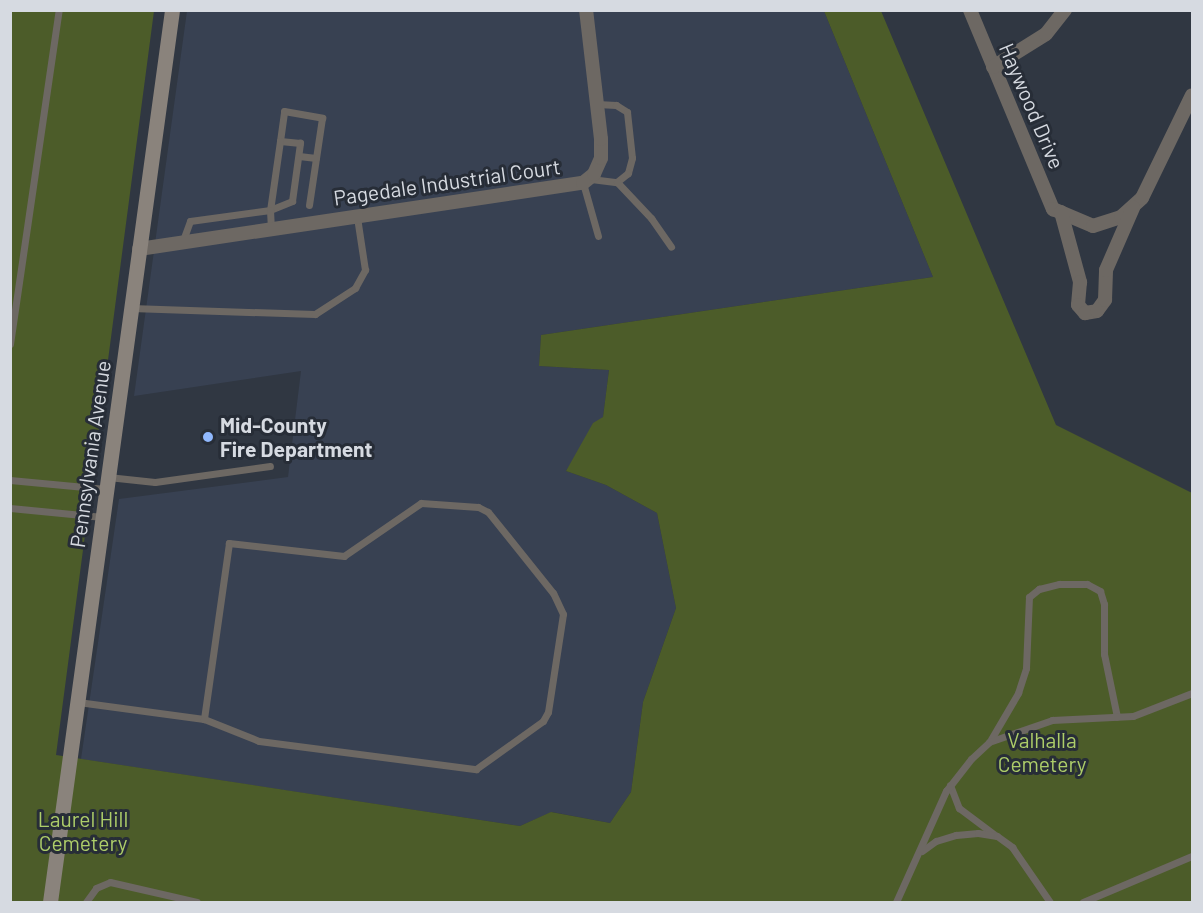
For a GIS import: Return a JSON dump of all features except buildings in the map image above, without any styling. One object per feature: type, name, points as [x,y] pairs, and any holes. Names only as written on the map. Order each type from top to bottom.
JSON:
[{"type":"street","name":"Pennsylvania Avenue","points":[[50,903],[172,10]]},
{"type":"street","name":"Pagedale Industrial Court","points":[[139,249],[271,228],[357,218],[586,181],[601,158],[586,10]]},
{"type":"street","name":"Haywood Drive","points":[[970,10],[1053,209],[1061,212],[1080,282],[1078,305],[1085,313],[1097,311],[1105,300],[1106,270],[1134,205]]},
{"type":"street","points":[[993,67],[1046,34],[1065,10]]},
{"type":"street","points":[[1061,212],[1093,226],[1121,216],[1142,198],[1192,95]]},
{"type":"lane","points":[[10,344],[59,10]]},
{"type":"lane","points":[[597,104],[616,105],[627,112],[632,158],[628,173],[617,182],[586,181],[598,236]]},
{"type":"lane","points":[[271,228],[270,210],[284,111],[322,118],[309,205]]},
{"type":"lane","points":[[182,243],[190,221],[270,210],[292,201],[300,143],[280,141]]},
{"type":"lane","points":[[299,156],[316,158]]},
{"type":"lane","points":[[617,182],[651,218],[671,247]]},
{"type":"lane","points":[[131,308],[315,314],[355,288],[365,270],[357,218]]},
{"type":"lane","points":[[10,480],[155,482],[270,466]]},
{"type":"lane","points":[[78,702],[204,719],[259,741],[476,769],[543,721],[548,712],[563,614],[546,584],[488,512],[478,507],[421,503],[344,556],[229,543],[204,719]]},
{"type":"lane","points":[[10,508],[103,517]]},
{"type":"lane","points":[[896,903],[950,785],[989,742],[1018,693],[1026,668],[1029,597],[1039,589],[1059,584],[1087,584],[1100,591],[1104,604],[1104,654],[1117,717]]},
{"type":"lane","points":[[989,742],[1052,720],[1133,716],[1192,693]]},
{"type":"lane","points":[[950,785],[959,808],[1012,847],[1050,903]]},
{"type":"lane","points":[[921,852],[936,841],[956,835],[978,833],[997,836]]},
{"type":"lane","points":[[1083,903],[1192,856]]},
{"type":"lane","points":[[86,903],[96,888],[110,882],[197,903]]},
{"type":"shaded area","points":[[187,11],[824,11],[933,277],[541,335],[539,366],[609,370],[603,417],[566,471],[606,485],[657,513],[676,608],[643,702],[631,792],[610,823],[552,812],[520,826],[81,759],[119,499],[288,477],[301,371],[134,396]]},
{"type":"green space","points":[[10,11],[154,11],[56,755],[520,826],[551,812],[610,823],[631,792],[643,702],[676,608],[657,513],[606,485],[566,471],[593,423],[603,417],[609,370],[539,366],[541,335],[933,277],[824,11],[881,11],[1056,425],[1192,493],[1192,902],[11,902]]},
{"type":"place","name":"Mid-County Fire Department","points":[[208,437]]},
{"type":"park label","name":"Valhalla Cemetery","points":[[1042,752]]},
{"type":"park label","name":"Laurel Hill Cemetery","points":[[83,831]]}]
